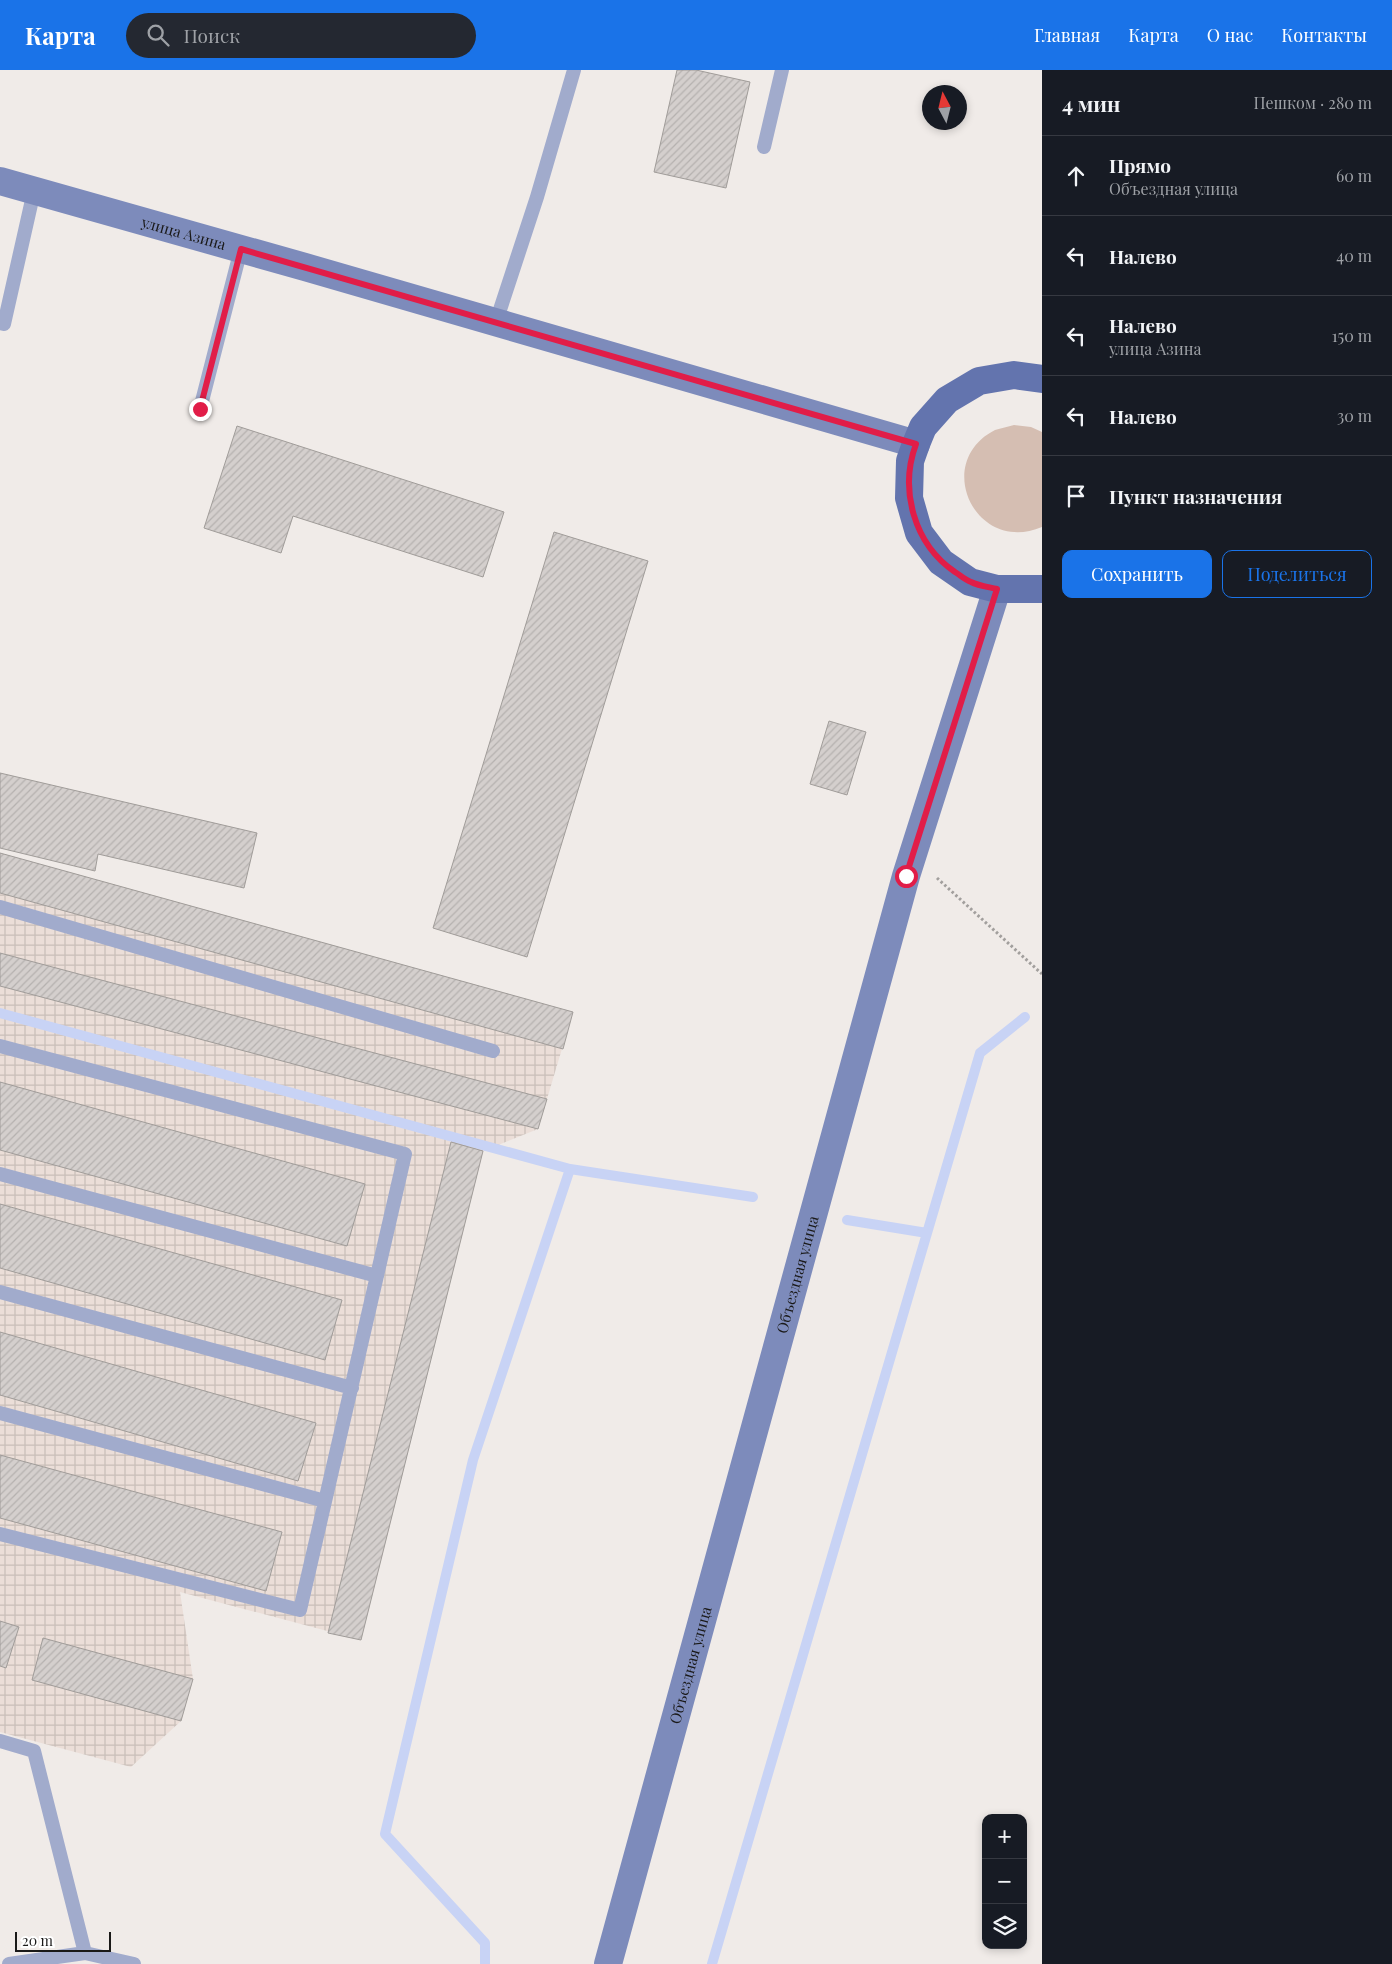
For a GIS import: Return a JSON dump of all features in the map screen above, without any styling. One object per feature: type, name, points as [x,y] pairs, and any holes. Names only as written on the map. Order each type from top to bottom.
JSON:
[{"type":"main road","name":"улица Азина","points":[[0,181],[916,444]]},
{"type":"main road","points":[[1042,379],[1014,375],[979,381],[947,400],[923,427],[916,444],[910,461],[909,498],[919,532],[941,562],[970,582],[997,589],[1042,589]]},
{"type":"main road","name":"Объездная улица","points":[[608,1964],[912,855],[997,589]]},
{"type":"lane","points":[[496,322],[537,196],[574,70]]},
{"type":"lane","points":[[764,147],[782,70]]},
{"type":"lane","points":[[0,338],[34,191]]},
{"type":"lane","points":[[200,409],[241,249]]},
{"type":"lane","points":[[0,907],[493,1051]]},
{"type":"lane","points":[[0,1046],[405,1154],[300,1610],[0,1534]]},
{"type":"lane","points":[[0,1174],[377,1276]]},
{"type":"lane","points":[[0,1292],[352,1388]]},
{"type":"lane","points":[[0,1413],[325,1501]]},
{"type":"lane","points":[[0,1742],[34,1751],[85,1953]]},
{"type":"lane","points":[[9,1964],[85,1953],[134,1964]]},
{"type":"path","points":[[912,855],[1042,974]]},
{"type":"shaded area","points":[[1014,425],[1031,427],[1042,432],[1042,527],[1018,532],[998,528],[981,517],[970,501],[965,482],[966,463],[976,445],[995,430]]},
{"type":"shaded area","points":[[0,853],[573,1012],[538,1129],[483,1151],[361,1640],[180,1592],[193,1679],[181,1721],[131,1767],[0,1732]]},
{"type":"building","points":[[677,70],[696,70],[750,82],[726,188],[654,172]]},
{"type":"building","points":[[237,426],[504,512],[483,577],[293,516],[281,553],[204,528]]},
{"type":"building","points":[[554,532],[648,561],[527,957],[433,928]]},
{"type":"building","points":[[829,721],[866,732],[847,795],[810,784]]},
{"type":"building","points":[[0,773],[257,833],[244,888],[98,854],[95,871],[0,848]]},
{"type":"building","points":[[0,853],[573,1012],[563,1049],[0,893]]},
{"type":"building","points":[[0,953],[547,1099],[538,1129],[0,986]]},
{"type":"building","points":[[0,1082],[365,1184],[347,1246],[0,1150]]},
{"type":"building","points":[[451,1142],[483,1151],[361,1640],[328,1633]]},
{"type":"building","points":[[0,1204],[342,1300],[325,1360],[0,1268]]},
{"type":"building","points":[[0,1332],[316,1423],[298,1481],[0,1395]]},
{"type":"building","points":[[0,1455],[282,1532],[266,1591],[0,1518]]},
{"type":"building","points":[[0,1621],[19,1627],[6,1668],[0,1666]]},
{"type":"building","points":[[43,1638],[193,1679],[181,1721],[32,1680]]},
{"type":"waterway","points":[[0,1013],[570,1169],[753,1197]]},
{"type":"waterway","points":[[712,1964],[980,1053],[1025,1017]]},
{"type":"waterway","points":[[485,1964],[485,1943],[385,1834],[473,1460],[570,1169]]},
{"type":"waterway","points":[[847,1220],[927,1233]]},
{"type":"route","points":[[200,409],[241,249],[916,444],[910,461],[909,498],[919,532],[941,562],[970,582],[997,589],[906,876]]}]
